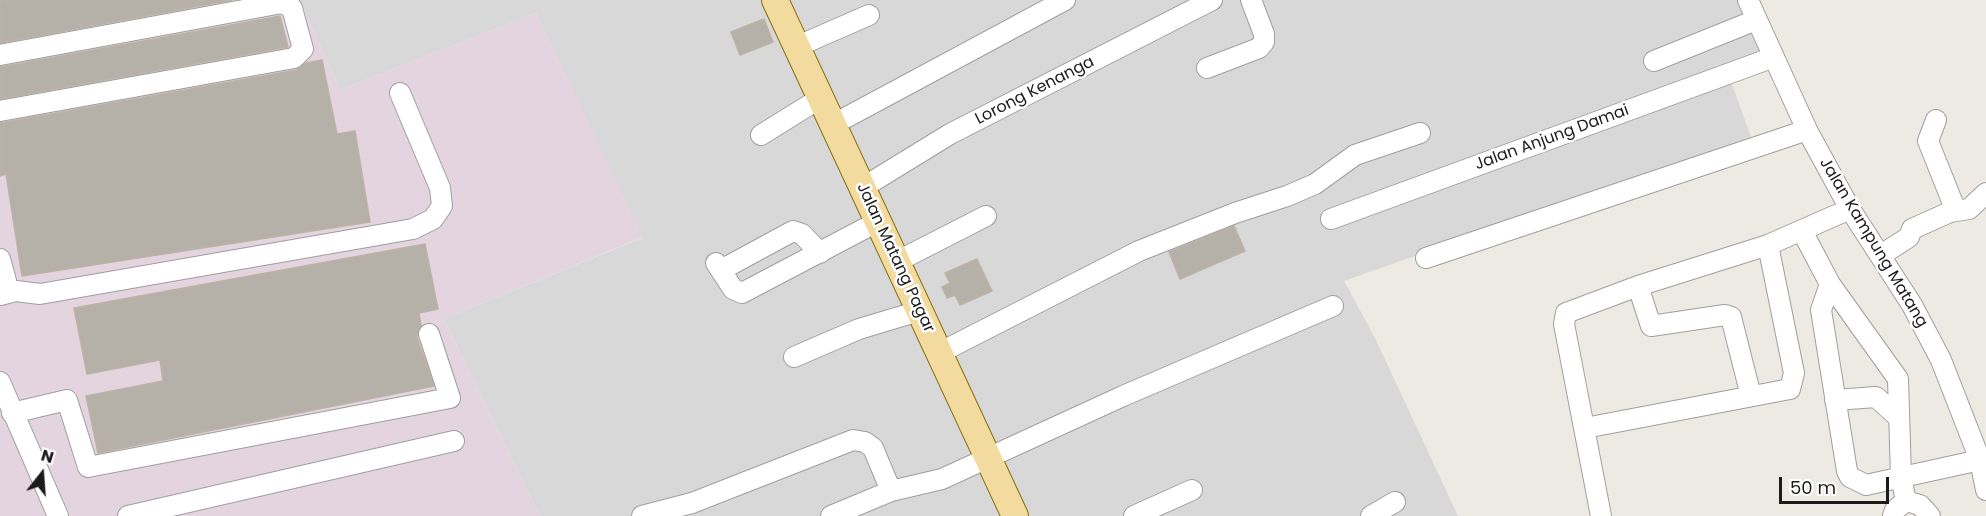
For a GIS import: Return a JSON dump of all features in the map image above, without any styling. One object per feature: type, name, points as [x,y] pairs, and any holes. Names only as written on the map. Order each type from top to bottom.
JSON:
[{"type":"main road","name":"Jalan Matang Pagar","points":[[775,0],[1015,516]]},
{"type":"street","points":[[834,124],[1065,0]]},
{"type":"street","name":"Lorong Kenanga","points":[[862,188],[950,134],[1212,0]]},
{"type":"street","points":[[1208,68],[1258,48],[1264,42],[1264,34],[1251,0]]},
{"type":"street","name":"Jalan Kampung Matang","points":[[1748,0],[1807,130],[1850,209],[1881,255],[1941,360],[1980,460],[1986,490]]},
{"type":"street","points":[[0,55],[282,3],[292,8],[303,48],[294,58],[0,111]]},
{"type":"street","points":[[798,46],[869,15]]},
{"type":"street","points":[[1654,61],[1756,20]]},
{"type":"street","name":"Jalan Anjung Damai","points":[[1330,219],[1774,57]]},
{"type":"street","points":[[0,259],[5,294],[52,292],[413,229],[433,219],[442,206],[440,188],[400,93]]},
{"type":"street","points":[[761,135],[822,97]]},
{"type":"street","points":[[1936,120],[1928,141],[1956,211]]},
{"type":"street","points":[[1426,258],[1807,130]]},
{"type":"street","points":[[939,353],[1139,251],[1235,213],[1287,196],[1315,184],[1355,155],[1420,133]]},
{"type":"street","points":[[1881,255],[1909,237],[1912,229],[1956,211],[1970,208],[1986,193]]},
{"type":"street","points":[[1601,516],[1564,324],[1566,313],[1638,286],[1768,245],[1850,209]]},
{"type":"street","points":[[896,262],[986,216]]},
{"type":"street","points":[[820,253],[802,234],[794,231],[718,266],[733,289],[742,293],[820,253],[878,222]]},
{"type":"street","points":[[1802,231],[1830,284],[1898,379],[1900,509],[1920,504],[1930,516]]},
{"type":"street","points":[[1585,428],[1790,388],[1794,379],[1768,245]]},
{"type":"street","points":[[1830,284],[1821,310],[1850,477],[1866,485],[1980,460]]},
{"type":"street","points":[[1638,286],[1651,326],[1725,315],[1731,317],[1750,396]]},
{"type":"street","points":[[831,516],[891,491],[942,479],[1133,391],[1333,306]]},
{"type":"street","points":[[794,357],[859,329],[919,311]]},
{"type":"street","points":[[12,413],[67,400],[88,467],[450,398],[429,334]]},
{"type":"street","points":[[0,382],[58,516]]},
{"type":"street","points":[[1835,400],[1876,397],[1899,418]]},
{"type":"street","points":[[642,516],[669,513],[853,440],[865,442],[873,448],[891,491]]},
{"type":"street","points":[[128,516],[454,441]]},
{"type":"street","points":[[1134,516],[1192,490]]},
{"type":"street","points":[[1371,516],[1395,502]]},
{"type":"shaded area","points":[[0,0],[300,0],[340,90],[536,13],[643,237],[444,319],[540,516],[0,516]]},
{"type":"shaded area","points":[[300,0],[1745,0],[1764,52],[1726,68],[1751,137],[1344,281],[1375,338],[1458,516],[540,516],[444,319],[642,238],[536,13],[340,90]]},
{"type":"building","points":[[0,0],[232,0],[0,43]]},
{"type":"building","points":[[280,16],[288,47],[0,99],[0,67]]},
{"type":"building","points":[[764,19],[773,42],[740,55],[731,32]]},
{"type":"building","points":[[322,60],[337,134],[355,131],[370,222],[22,276],[6,174],[0,176],[0,123],[296,70],[306,63]]},
{"type":"building","points":[[1234,226],[1245,251],[1180,279],[1169,252]]},
{"type":"building","points":[[425,244],[438,309],[419,313],[421,325],[417,337],[434,386],[98,453],[86,396],[163,381],[160,360],[87,374],[74,308]]},
{"type":"building","points":[[977,259],[992,291],[960,305],[955,295],[947,298],[942,287],[950,283],[945,273]]}]
